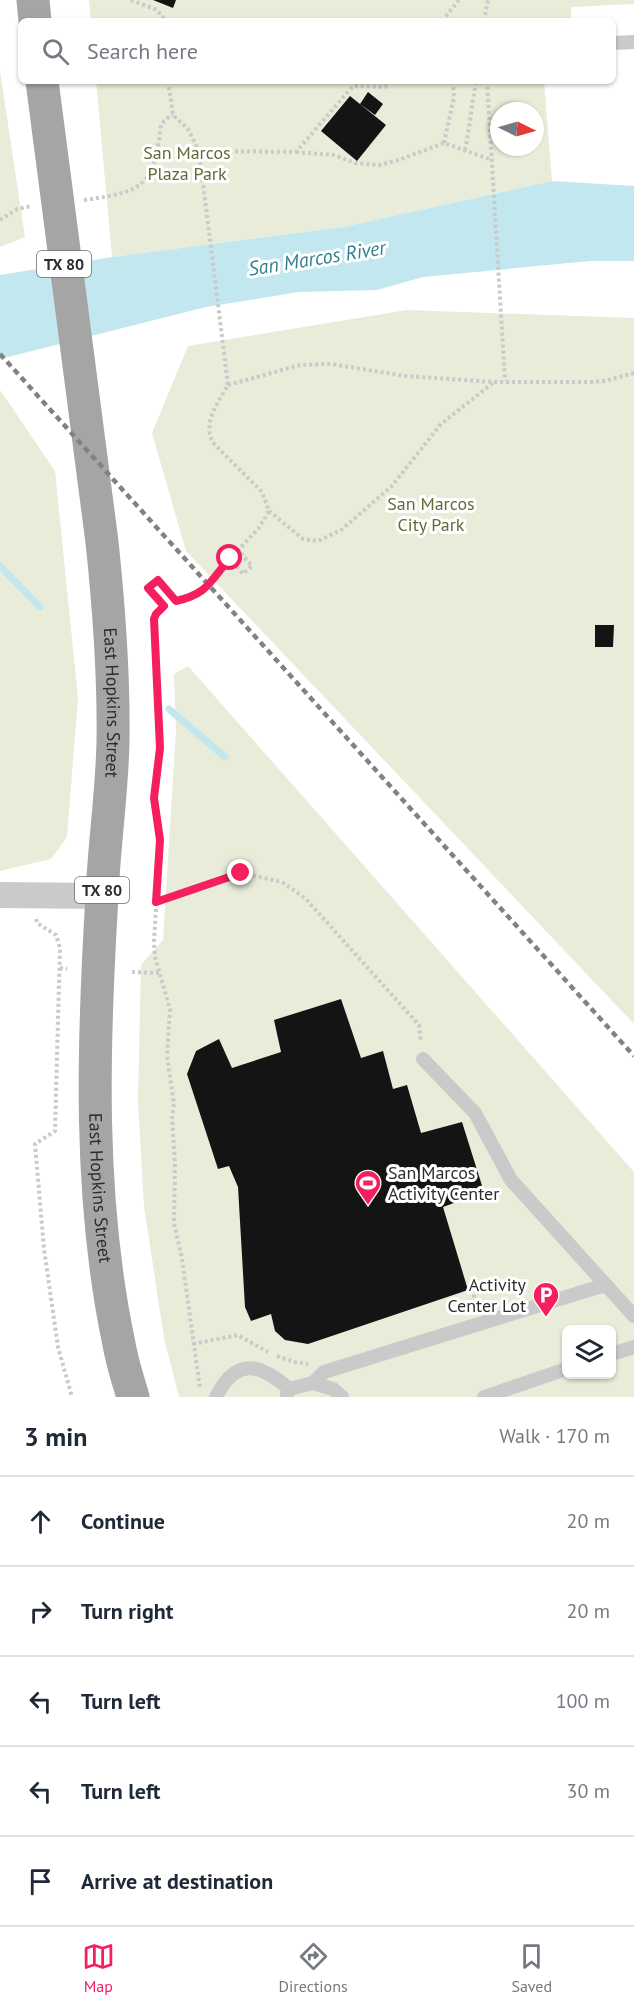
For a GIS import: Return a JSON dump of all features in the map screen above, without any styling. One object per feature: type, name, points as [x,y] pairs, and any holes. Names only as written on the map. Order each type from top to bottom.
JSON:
[{"type":"main road","points":[[33,0],[35,18]]},
{"type":"main road","name":"East Hopkins Street","points":[[42,84],[109,609],[113,742],[102,896],[96,1094],[99,1185],[110,1295],[119,1346],[133,1397]]},
{"type":"street","points":[[0,895],[102,896]]},
{"type":"lane","points":[[616,43],[634,42]]},
{"type":"lane","points":[[423,1059],[475,1113],[511,1180],[634,1316]]},
{"type":"lane","points":[[216,1397],[227,1378],[236,1371],[258,1368],[274,1375],[288,1393],[313,1383],[324,1372],[605,1284]]},
{"type":"lane","points":[[616,1353],[634,1347]]},
{"type":"lane","points":[[484,1397],[562,1371]]},
{"type":"lane","points":[[313,1383],[333,1389],[342,1397]]},
{"type":"path","points":[[131,0],[157,10],[164,18]]},
{"type":"path","points":[[444,18],[459,0]]},
{"type":"path","points":[[485,18],[488,0]]},
{"type":"path","points":[[168,84],[173,115],[188,129],[201,159],[228,385],[211,416],[209,436],[214,444],[262,492],[269,511],[303,539],[318,541],[341,531],[391,487],[441,424],[494,382]]},
{"type":"path","points":[[296,152],[352,86],[385,87],[388,84]]},
{"type":"path","points":[[444,143],[452,108],[453,84]]},
{"type":"path","points":[[465,150],[471,126],[475,84]]},
{"type":"path","points":[[487,84],[505,381]]},
{"type":"path","points":[[81,200],[117,196],[142,185],[153,167],[159,146],[161,125],[173,115]]},
{"type":"path","points":[[199,151],[296,152],[334,155],[355,163],[379,165],[444,143],[492,160]]},
{"type":"path","points":[[0,220],[17,209],[34,206]]},
{"type":"path","points":[[228,385],[300,365],[330,364],[405,376],[494,382],[605,381],[634,373]]},
{"type":"path","points":[[201,1393],[182,1259],[174,1223],[173,1095],[167,1056],[170,1009],[155,957],[154,942],[160,840],[154,798],[160,748],[154,619],[164,606],[148,588],[158,580],[176,601],[188,598],[209,586],[230,558],[243,574],[252,566],[238,550],[259,528],[269,511]]},
{"type":"path","points":[[156,902],[241,873],[282,882],[305,898],[419,1025],[423,1059]]},
{"type":"path","points":[[30,895],[37,923],[56,935],[60,948],[55,1131],[35,1144],[44,1249],[57,1336],[72,1397]]},
{"type":"path","points":[[60,968],[67,969]]},
{"type":"path","points":[[132,972],[161,973]]},
{"type":"path","points":[[463,1309],[474,1305],[474,1289]]},
{"type":"path","points":[[193,1344],[238,1335],[274,1355],[309,1364]]},
{"type":"green space","points":[[89,0],[634,0],[634,4],[571,7],[571,18],[91,18]]},
{"type":"green space","points":[[0,71],[25,237],[0,247]]},
{"type":"green space","name":"San Marcos Plaza Park","points":[[96,84],[544,84],[552,181],[343,227],[112,257]]},
{"type":"green space","name":"San Marcos City Park","points":[[407,310],[634,318],[634,1024],[186,551],[152,433],[188,346]]},
{"type":"green space","points":[[0,390],[55,471],[78,698],[67,837],[51,859],[0,871]]},
{"type":"green space","points":[[188,666],[634,1172],[634,1397],[179,1397],[164,1338],[144,1206],[138,1101],[141,965],[163,940],[176,730],[174,674]]},
{"type":"water","name":"San Marcos River","points":[[552,181],[634,186],[634,261],[590,261],[423,277],[377,290],[299,292],[206,307],[0,359],[0,275],[112,257],[343,227]]},
{"type":"building","points":[[153,0],[176,0],[173,8]]},
{"type":"building","points":[[368,92],[383,104],[375,115],[360,104]]},
{"type":"building","points":[[350,96],[386,125],[357,161],[321,131]]},
{"type":"building","points":[[595,625],[614,625],[613,647],[595,647]]},
{"type":"building","points":[[341,999],[361,1058],[383,1051],[393,1089],[407,1085],[421,1133],[462,1122],[484,1192],[443,1207],[468,1290],[308,1344],[285,1340],[275,1331],[271,1314],[251,1321],[245,1307],[238,1187],[229,1166],[218,1169],[187,1074],[196,1051],[219,1039],[232,1068],[281,1052],[274,1020]]},
{"type":"waterway","points":[[0,566],[40,607]]},
{"type":"waterway","points":[[169,709],[225,757]]},
{"type":"railway","points":[[0,354],[634,1056]]},
{"type":"place","name":"San Marcos Activity Center","points":[[368,1206]]},
{"type":"place","name":"Activity Center Lot","points":[[546,1318]]},
{"type":"route","points":[[230,558],[209,586],[188,598],[176,601],[158,580],[148,588],[164,606],[154,619],[160,748],[154,798],[160,840],[156,902],[241,873]]}]
